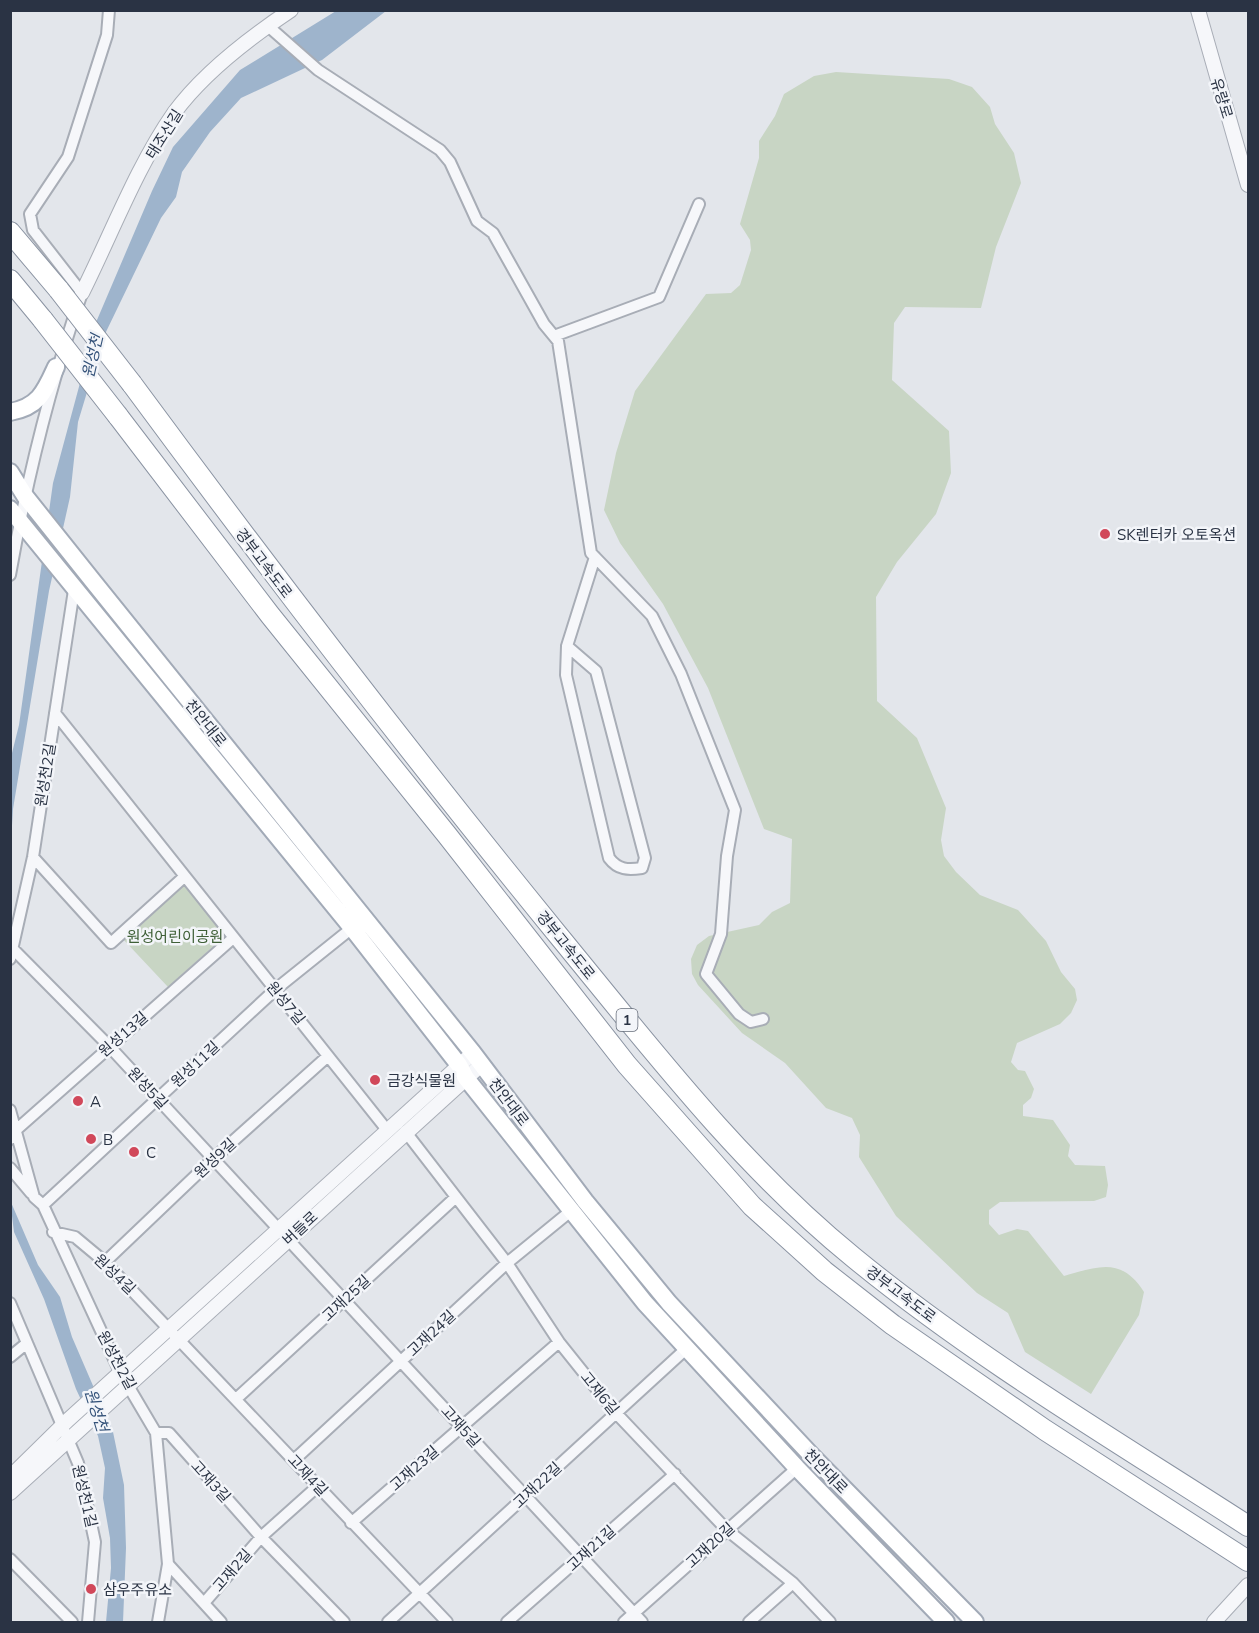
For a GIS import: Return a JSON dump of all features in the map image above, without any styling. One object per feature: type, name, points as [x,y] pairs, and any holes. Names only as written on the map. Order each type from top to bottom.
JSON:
[{"type":"highway","name":"경부고속도로","points":[[10,231],[132,384],[289,598],[463,819],[648,1045],[778,1190],[852,1256],[935,1320],[1248,1526]]},
{"type":"highway","name":"경부고속도로","points":[[10,280],[44,320],[270,615],[447,835],[627,1065],[752,1206],[825,1271],[893,1325],[1045,1430],[1243,1557]]},
{"type":"main road","points":[[10,412],[21,410],[41,397],[56,367]]},
{"type":"main road","points":[[10,472],[25,496]]},
{"type":"main road","name":"천안대로","points":[[25,496],[477,1059],[585,1202],[700,1339],[975,1623]]},
{"type":"main road","name":"천안대로","points":[[20,521],[352,928],[462,1072],[645,1303],[797,1468],[946,1623]]},
{"type":"street","points":[[82,293],[33,230],[30,214],[68,157],[74,133],[104,48],[109,10]]},
{"type":"street","name":"태조산길","points":[[25,496],[46,419],[56,367],[82,293],[143,169],[175,113],[202,82],[273,30],[291,10]]},
{"type":"street","name":"유량로","points":[[1198,10],[1248,185]]},
{"type":"street","points":[[273,30],[316,68],[369,106],[415,131],[450,162],[477,221],[493,233],[544,324],[558,341],[591,553],[652,616],[681,674],[735,810],[727,856],[722,934],[706,974],[739,1014],[751,1022],[763,1019]]},
{"type":"street","points":[[554,336],[659,297],[699,204]]},
{"type":"street","points":[[10,575],[25,496]]},
{"type":"street","points":[[567,646],[596,671],[645,858],[642,868],[627,870],[614,866],[609,858],[566,675],[567,646],[596,557]]},
{"type":"street","name":"원성천2길","points":[[12,954],[33,857],[55,713],[71,584]]},
{"type":"street","name":"원성7길","points":[[55,713],[232,939],[276,989],[387,1130]]},
{"type":"street","points":[[33,857],[111,943],[184,877]]},
{"type":"street","name":"원성11길","points":[[43,1205],[276,989],[352,928]]},
{"type":"street","name":"원성13길","points":[[13,1134],[109,1046],[232,939]]},
{"type":"street","name":"원성5길","points":[[12,954],[109,1046],[283,1235]]},
{"type":"street","name":"원성9길","points":[[105,1262],[213,1159],[328,1056]]},
{"type":"street","name":"버들로","points":[[70,1438],[179,1338],[387,1130],[477,1059]]},
{"type":"street","name":"버들로","points":[[65,1423],[169,1328],[405,1131],[462,1072]]},
{"type":"street","points":[[10,1110],[13,1134],[34,1197]]},
{"type":"street","name":"고재6길","points":[[405,1131],[507,1263],[559,1342],[615,1412],[727,1530],[793,1583],[830,1623]]},
{"type":"street","name":"원성천2길","points":[[10,1167],[43,1205],[118,1375],[156,1433],[168,1564],[158,1623]]},
{"type":"street","name":"고재25길","points":[[236,1399],[456,1197]]},
{"type":"street","name":"고재24길","points":[[294,1460],[507,1263],[572,1210]]},
{"type":"street","name":"원성4길","points":[[53,1232],[75,1237],[105,1262],[169,1328]]},
{"type":"street","name":"고재5길","points":[[283,1235],[642,1623]]},
{"type":"street","name":"원성천1길","points":[[10,1304],[65,1423],[78,1463],[95,1542],[88,1623]]},
{"type":"street","name":"고재4길","points":[[169,1328],[447,1623]]},
{"type":"street","name":"고재23길","points":[[351,1523],[559,1342]]},
{"type":"street","points":[[10,1358],[27,1343]]},
{"type":"street","name":"고재22길","points":[[388,1623],[687,1348]]},
{"type":"street","points":[[10,1477],[65,1423]]},
{"type":"street","name":"고재3길","points":[[156,1433],[169,1433],[261,1537],[344,1623]]},
{"type":"street","points":[[10,1493],[70,1438]]},
{"type":"street","name":"고재20길","points":[[624,1623],[797,1468]]},
{"type":"street","name":"고재21길","points":[[507,1623],[675,1474]]},
{"type":"street","points":[[261,1537],[318,1486]]},
{"type":"street","name":"고재2길","points":[[204,1603],[261,1537]]},
{"type":"street","points":[[10,1559],[72,1623]]},
{"type":"street","name":"고재2길","points":[[168,1564],[221,1623]]},
{"type":"street","points":[[749,1623],[793,1583]]},
{"type":"street","points":[[1214,1623],[1248,1585]]},
{"type":"green space","points":[[836,72],[949,79],[972,87],[990,107],[995,124],[1014,153],[1021,183],[996,247],[981,308],[905,307],[894,323],[892,380],[949,431],[951,473],[936,514],[897,562],[876,597],[877,701],[917,738],[946,808],[941,840],[944,856],[956,872],[980,895],[1018,910],[1046,941],[1061,972],[1075,989],[1077,1000],[1071,1013],[1060,1024],[1017,1043],[1011,1062],[1018,1070],[1025,1071],[1034,1089],[1031,1098],[1023,1105],[1023,1116],[1053,1120],[1070,1145],[1068,1156],[1075,1165],[1105,1166],[1108,1185],[1106,1197],[1094,1201],[1000,1202],[989,1210],[989,1224],[999,1235],[1017,1229],[1028,1231],[1064,1276],[1088,1269],[1109,1267],[1127,1273],[1144,1292],[1139,1315],[1091,1394],[1025,1352],[1008,1313],[977,1293],[896,1216],[859,1157],[860,1135],[852,1118],[826,1108],[785,1063],[742,1033],[698,985],[692,974],[691,959],[697,945],[709,936],[759,925],[772,912],[790,903],[792,839],[764,829],[708,688],[663,604],[620,543],[604,510],[616,453],[635,391],[706,294],[731,293],[740,285],[751,250],[750,240],[740,224],[759,158],[759,141],[775,116],[784,94],[814,76]]},
{"type":"green space","name":"원성어린이공원","points":[[187,881],[195,881],[229,922],[228,933],[168,987],[122,938]]},
{"type":"water","name":"원성천","points":[[336,11],[386,11],[322,60],[241,98],[210,132],[182,172],[176,197],[161,218],[104,336],[78,422],[70,497],[49,591],[13,809],[11,842],[11,757],[19,725],[53,483],[97,320],[173,147],[240,70]]},
{"type":"water","name":"원성천","points":[[10,1200],[38,1265],[60,1297],[72,1337],[113,1432],[124,1485],[126,1548],[123,1622],[106,1622],[111,1568],[110,1538],[103,1498],[105,1468],[98,1436],[76,1389],[44,1299],[14,1232]]},
{"type":"place","name":"SK렌터카 오토옥션","points":[[1105,534]]},
{"type":"place","name":"금강식물원","points":[[375,1080]]},
{"type":"place","name":"A","points":[[78,1101]]},
{"type":"place","name":"B","points":[[91,1139]]},
{"type":"place","name":"C","points":[[134,1152]]},
{"type":"place","name":"삼우주유소","points":[[91,1589]]}]
